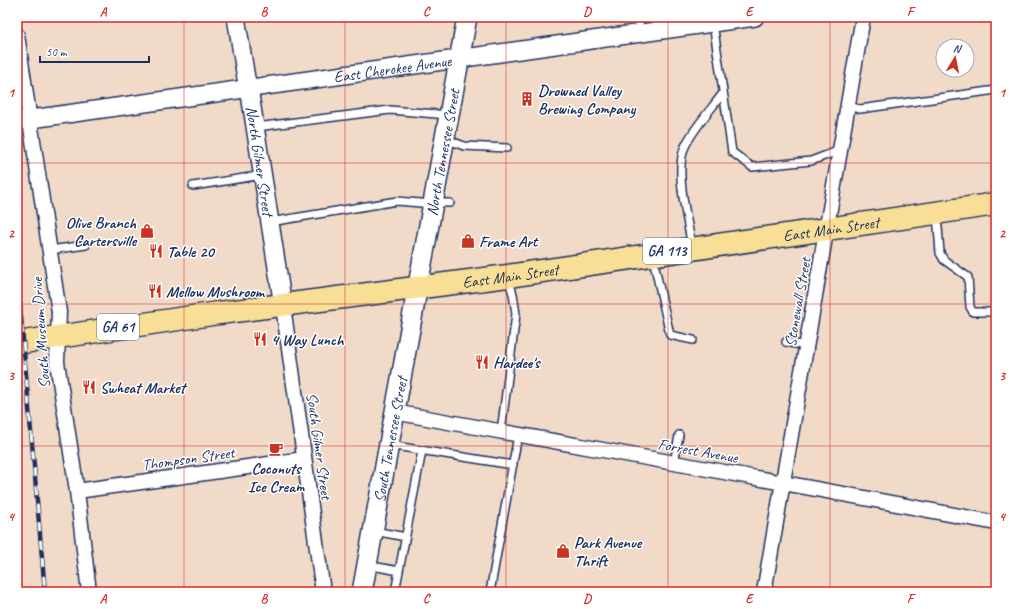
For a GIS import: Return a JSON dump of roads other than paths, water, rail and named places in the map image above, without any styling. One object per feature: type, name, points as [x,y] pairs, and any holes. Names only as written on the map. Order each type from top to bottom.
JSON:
[{"type":"main road","name":"North Tennessee Street","points":[[417,287],[438,204],[444,138],[467,17]]},
{"type":"main road","name":"East Main Street","points":[[21,342],[417,287],[508,276],[996,204]]},
{"type":"main road","name":"South Tennessee Street","points":[[362,592],[417,287]]},
{"type":"street","name":"North Gilmer Street","points":[[236,17],[249,88],[283,306]]},
{"type":"street","name":"East Cherokee Avenue","points":[[23,120],[458,58],[639,25],[713,23],[755,17]]},
{"type":"street","name":"Stonewall Street","points":[[764,592],[863,17]]},
{"type":"street","name":"South Museum Drive","points":[[17,35],[23,120],[50,250],[59,312],[56,362],[77,491],[89,592]]},
{"type":"street","name":"South Gilmer Street","points":[[283,306],[323,592]]},
{"type":"street","name":"Forrest Avenue","points":[[394,412],[674,464],[783,482],[996,523]]},
{"type":"street","name":"Thompson Street","points":[[77,491],[304,459]]},
{"type":"lane","points":[[713,23],[732,152],[752,167],[811,161],[840,150]]},
{"type":"lane","points":[[848,106],[860,109],[996,90]]},
{"type":"lane","points":[[692,248],[681,176],[683,152],[700,123],[723,93]]},
{"type":"lane","points":[[255,127],[390,110],[448,115]]},
{"type":"lane","points":[[444,138],[464,146],[507,148]]},
{"type":"lane","points":[[193,186],[263,175]]},
{"type":"lane","points":[[270,222],[397,201],[438,204]]},
{"type":"lane","points":[[936,212],[940,253],[944,260],[968,277],[970,307],[973,312],[996,312]]},
{"type":"lane","points":[[50,250],[86,245]]},
{"type":"lane","points":[[652,254],[670,335],[693,340]]},
{"type":"lane","points":[[501,432],[516,314],[514,294],[508,276]]},
{"type":"lane","points":[[786,342],[806,346]]},
{"type":"lane","points":[[674,464],[679,434]]},
{"type":"lane","points":[[490,592],[518,435]]},
{"type":"lane","points":[[388,445],[513,465]]},
{"type":"lane","points":[[395,592],[422,450]]},
{"type":"lane","points":[[372,530],[406,537]]},
{"type":"lane","points":[[367,565],[399,571]]},
{"type":"railway","points":[[17,271],[45,592]]},
{"type":"place","name":"Drowned Valley Brewing Company","points":[[527,99]]},
{"type":"place","name":"Olive Branch Cartersville","points":[[147,231]]},
{"type":"place","name":"Frame Art","points":[[468,241]]},
{"type":"place","name":"Table 20","points":[[156,251]]},
{"type":"place","name":"Mellow Mushroom","points":[[155,291]]},
{"type":"place","name":"4 Way Lunch","points":[[260,339]]},
{"type":"place","name":"Hardee's","points":[[482,362]]},
{"type":"place","name":"Swheat Market","points":[[89,387]]},
{"type":"place","name":"Coconuts Ice Cream","points":[[276,449]]},
{"type":"place","name":"Park Avenue Thrift","points":[[563,551]]}]
